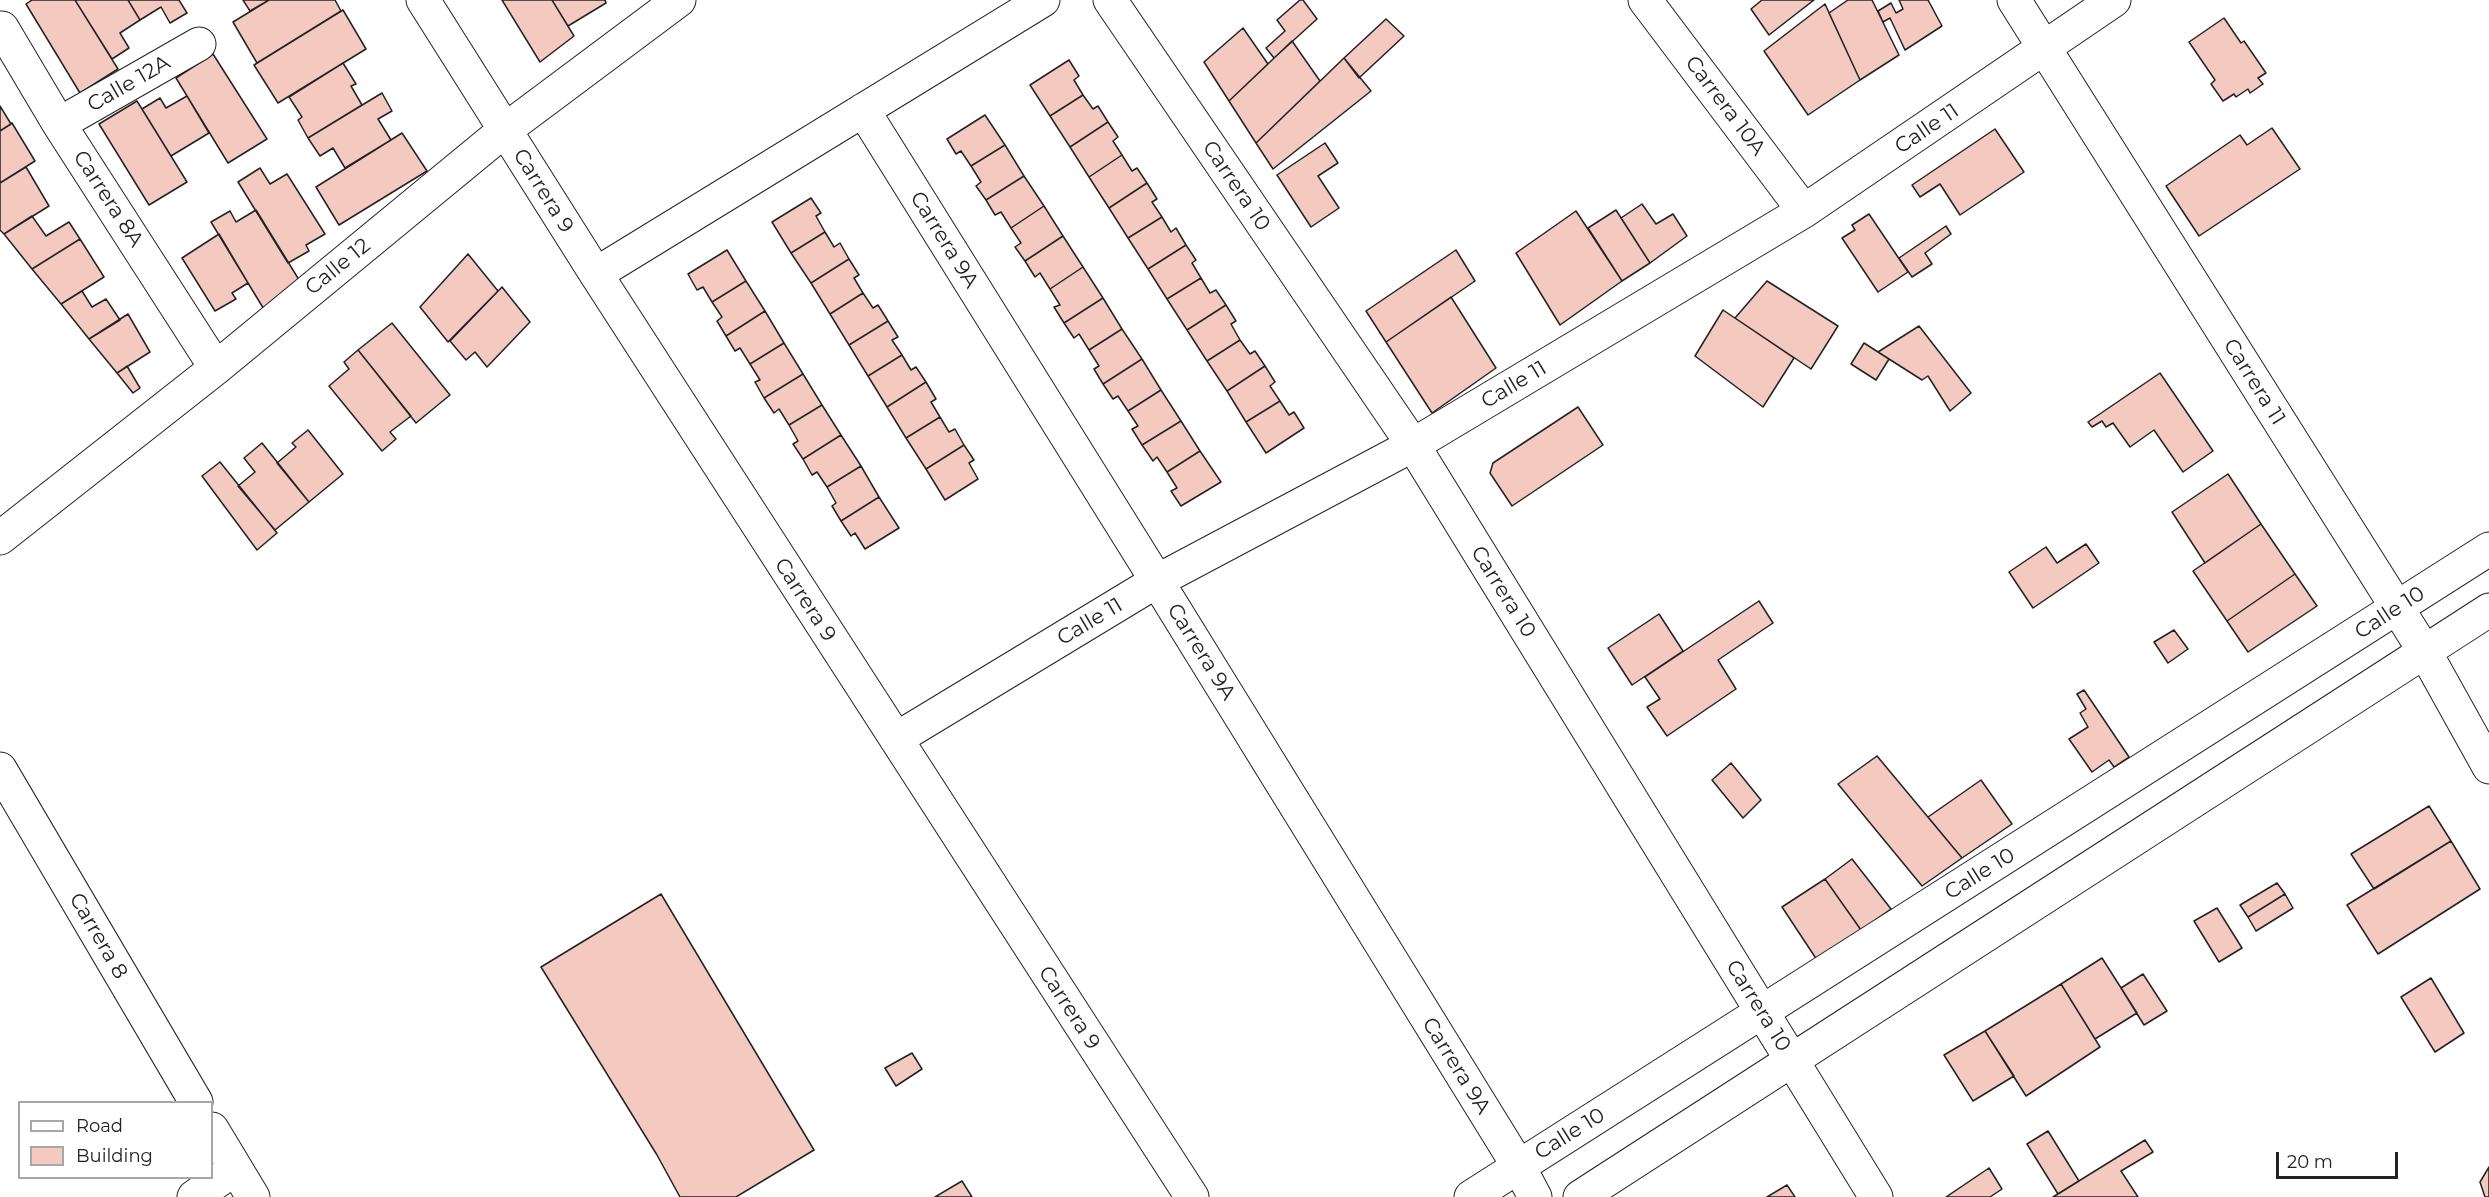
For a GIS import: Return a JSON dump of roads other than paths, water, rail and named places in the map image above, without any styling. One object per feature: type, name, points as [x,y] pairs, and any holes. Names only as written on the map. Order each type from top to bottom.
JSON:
[{"type":"street","name":"Carrera 9","points":[[423,0],[596,274],[1192,1197]]},
{"type":"street","name":"Calle 12","points":[[0,538],[216,368],[505,130],[679,0]]},
{"type":"street","points":[[596,274],[1043,0]]},
{"type":"street","name":"Carrera 10","points":[[1110,0],[1413,445],[1876,1197]]},
{"type":"street","name":"Carrera 10A","points":[[1645,0],[1804,211]]},
{"type":"street","name":"Carrera 11","points":[[2014,0],[2425,652],[2489,767]]},
{"type":"street","name":"Calle 11","points":[[896,739],[1157,581],[1413,445],[1804,211],[2114,0]]},
{"type":"street","name":"Carrera 8A","points":[[2,28],[59,124],[216,368]]},
{"type":"street","name":"Calle 12A","points":[[59,124],[199,44]]},
{"type":"street","name":"Carrera 9A","points":[[863,110],[1157,581],[1535,1197]]},
{"type":"street","name":"Calle 10","points":[[1471,1197],[2489,549]]},
{"type":"street","points":[[1580,1197],[2489,610]]},
{"type":"street","name":"Carrera 8","points":[[0,769],[195,1101]]},
{"type":"street","points":[[213,1131],[253,1197]]},
{"type":"street","points":[[194,1197],[235,1169]]}]
